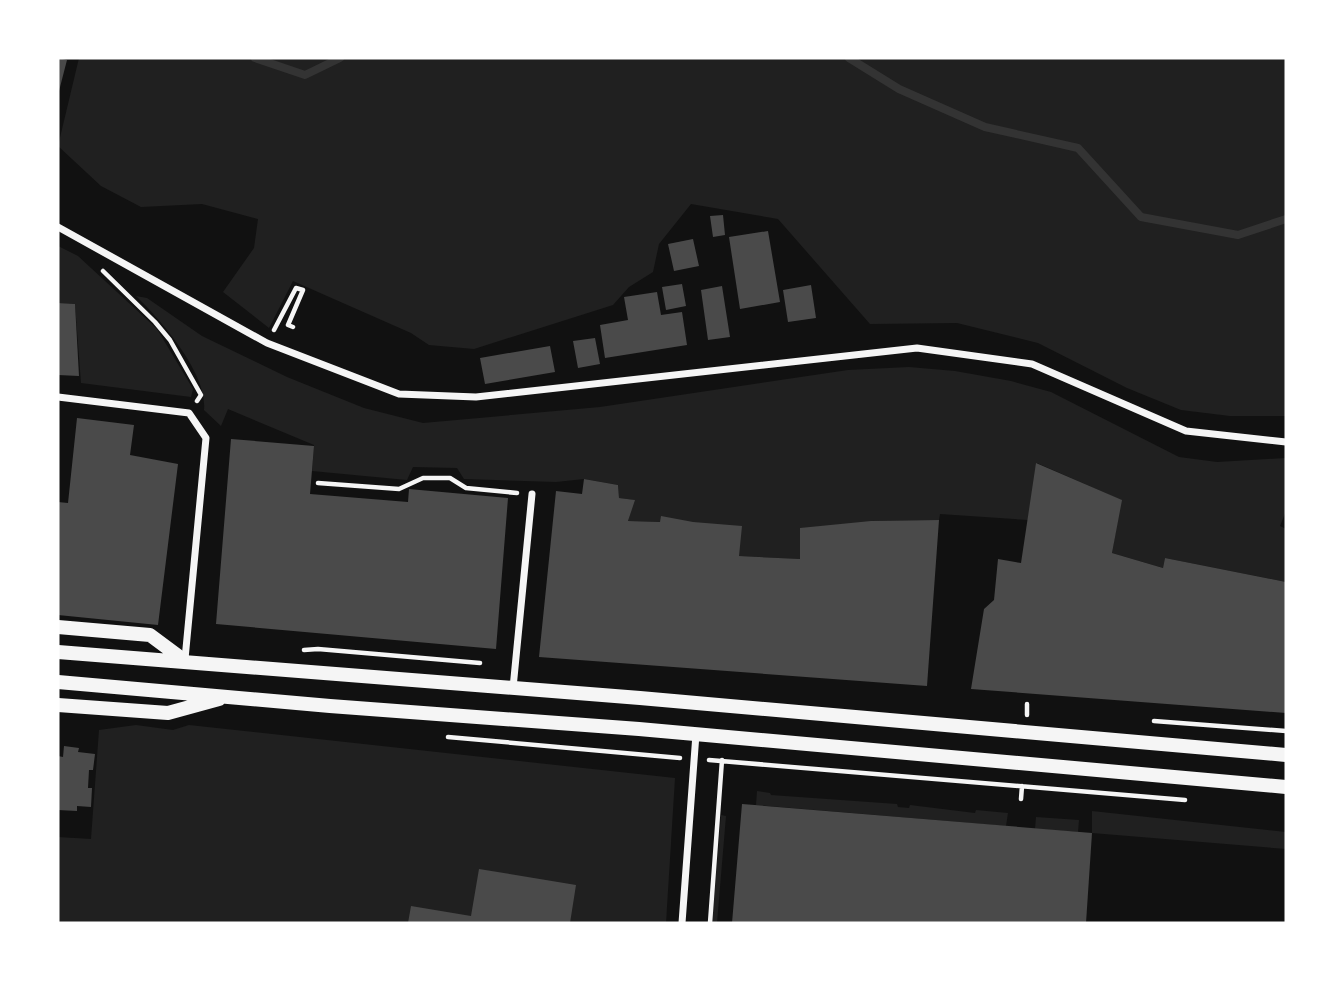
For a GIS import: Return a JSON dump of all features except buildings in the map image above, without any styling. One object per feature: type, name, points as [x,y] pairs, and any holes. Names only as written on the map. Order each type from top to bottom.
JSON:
[{"type":"main road","points":[[58,627],[150,635],[185,661]]},
{"type":"main road","points":[[58,652],[886,719],[1286,755]]},
{"type":"main road","points":[[58,682],[696,734],[1286,787]]},
{"type":"main road","points":[[58,705],[168,713],[229,696]]},
{"type":"street","points":[[58,227],[267,343],[399,394],[476,397],[917,348],[1032,364],[1186,431],[1286,442]]},
{"type":"street","points":[[58,397],[189,414],[206,438],[185,661]]},
{"type":"street","points":[[513,689],[532,495]]},
{"type":"street","points":[[682,923],[696,734]]},
{"type":"path","points":[[101,269],[155,321],[170,340],[201,395],[189,414]]},
{"type":"path","points":[[267,343],[296,288],[303,290],[288,325],[293,327]]},
{"type":"path","points":[[318,483],[399,489],[424,478],[450,478],[466,488],[532,495]]},
{"type":"path","points":[[445,736],[1189,800]]},
{"type":"path","points":[[710,923],[722,760]]},
{"type":"shaded area","points":[[79,58],[1286,58],[1286,416],[1230,416],[1181,410],[1127,388],[1038,343],[957,323],[870,324],[778,219],[691,204],[659,244],[653,272],[629,287],[613,305],[474,349],[429,345],[411,333],[293,281],[269,328],[223,292],[254,248],[258,219],[202,204],[141,207],[101,186],[58,146]]},
{"type":"shaded area","points":[[58,246],[78,256],[157,329],[193,389],[191,397],[81,383],[75,304],[58,303]]},
{"type":"shaded area","points":[[136,296],[147,298],[202,336],[287,377],[364,408],[423,423],[600,407],[848,370],[909,367],[955,371],[1011,381],[1051,392],[1179,457],[1217,462],[1286,458],[1286,511],[1280,526],[1286,529],[1286,582],[1165,558],[1163,568],[1112,553],[1121,500],[1037,463],[1028,520],[940,514],[939,520],[871,521],[800,559],[739,556],[660,522],[628,521],[634,500],[619,498],[618,485],[584,479],[556,482],[464,479],[457,468],[413,467],[407,480],[312,471],[314,445],[228,409],[221,426],[204,410],[199,380],[191,364],[170,333]]},
{"type":"shaded area","points":[[136,725],[173,730],[189,725],[675,778],[666,923],[58,923],[58,837],[91,839],[99,730]]},
{"type":"shaded area","points":[[757,791],[771,795],[897,804],[898,807],[909,808],[910,805],[975,813],[976,810],[1008,813],[1006,826],[756,805]]},
{"type":"shaded area","points":[[1092,811],[1286,832],[1286,849],[1092,833]]},
{"type":"shaded area","points":[[721,815],[726,816],[717,923],[712,923]]},
{"type":"shaded area","points":[[1036,817],[1079,820],[1078,832],[1035,829]]},
{"type":"waterway","points":[[255,58],[305,75],[340,58]]},
{"type":"waterway","points":[[849,58],[899,89],[985,127],[1078,148],[1141,217],[1238,235],[1286,219]]}]
